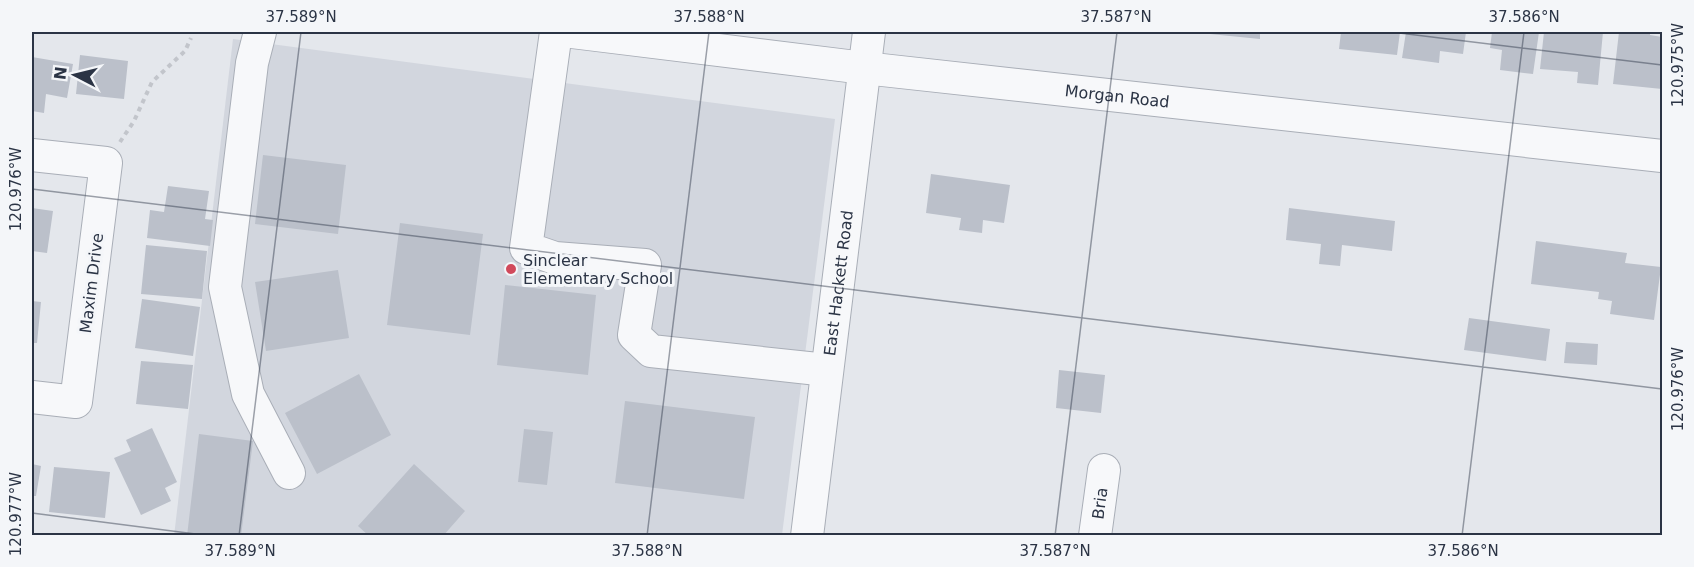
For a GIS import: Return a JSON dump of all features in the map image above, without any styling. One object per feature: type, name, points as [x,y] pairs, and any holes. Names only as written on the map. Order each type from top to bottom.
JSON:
[{"type":"street","points":[[260,32],[252,63],[225,287],[248,394],[289,473]]},
{"type":"street","points":[[556,32],[526,248],[555,258],[645,265],[634,335],[651,351],[828,370]]},
{"type":"street","name":"Morgan Road","points":[[572,32],[864,68],[1662,156]]},
{"type":"street","name":"East Hackett Road","points":[[807,536],[869,32]]},
{"type":"street","points":[[32,155],[106,163]]},
{"type":"street","name":"Maxim Drive","points":[[32,397],[75,402],[106,163]]},
{"type":"street","name":"Bria","points":[[1095,536],[1104,470]]},
{"type":"path","points":[[106,163],[134,121],[152,82],[185,51],[191,38]]},
{"type":"shaded area","name":"Sinclear Elementary School","points":[[233,39],[835,119],[782,535],[174,536]]},
{"type":"building","points":[[1260,32],[1260,39],[1200,33]]},
{"type":"building","points":[[1341,32],[1400,32],[1397,55],[1339,49]]},
{"type":"building","points":[[1406,32],[1466,32],[1463,54],[1440,51],[1439,63],[1402,58]]},
{"type":"building","points":[[1492,32],[1539,32],[1533,74],[1500,70],[1502,50],[1490,48]]},
{"type":"building","points":[[1544,32],[1603,32],[1598,85],[1577,83],[1578,72],[1540,69]]},
{"type":"building","points":[[1619,32],[1650,32],[1650,35],[1662,37],[1662,89],[1613,84]]},
{"type":"building","points":[[80,55],[128,61],[124,99],[76,94]]},
{"type":"building","points":[[32,57],[73,64],[67,98],[46,94],[44,113],[32,111]]},
{"type":"building","points":[[263,155],[346,165],[338,234],[255,224]]},
{"type":"building","points":[[931,174],[1010,185],[1004,223],[983,220],[982,233],[959,230],[961,218],[926,213]]},
{"type":"building","points":[[168,186],[209,191],[205,219],[213,220],[210,246],[147,238],[150,210],[164,212]]},
{"type":"building","points":[[32,208],[53,211],[47,253],[32,251]]},
{"type":"building","points":[[1289,208],[1395,221],[1392,251],[1342,245],[1340,266],[1319,264],[1321,244],[1286,240]]},
{"type":"building","points":[[400,223],[483,234],[470,335],[387,325]]},
{"type":"building","points":[[1536,241],[1627,253],[1625,263],[1661,267],[1654,320],[1610,314],[1612,301],[1598,299],[1599,292],[1531,284]]},
{"type":"building","points":[[146,245],[207,251],[202,299],[141,294]]},
{"type":"building","points":[[338,270],[349,338],[266,351],[255,282]]},
{"type":"building","points":[[505,285],[596,295],[588,375],[497,365]]},
{"type":"building","points":[[142,299],[200,307],[193,356],[135,348]]},
{"type":"building","points":[[32,301],[41,302],[37,343],[32,343]]},
{"type":"building","points":[[1469,318],[1550,329],[1546,361],[1464,350]]},
{"type":"building","points":[[1566,342],[1598,344],[1597,365],[1564,363]]},
{"type":"building","points":[[141,361],[193,365],[188,409],[136,404]]},
{"type":"building","points":[[1059,370],[1105,375],[1101,413],[1056,408]]},
{"type":"building","points":[[359,374],[391,435],[317,474],[285,413]]},
{"type":"building","points":[[625,401],[755,417],[744,499],[615,483]]},
{"type":"building","points":[[152,428],[177,482],[165,488],[171,501],[141,515],[114,458],[131,451],[126,440]]},
{"type":"building","points":[[524,429],[553,432],[547,485],[518,482]]},
{"type":"building","points":[[199,434],[253,441],[241,536],[187,536]]},
{"type":"building","points":[[32,464],[41,466],[36,496],[32,496]]},
{"type":"building","points":[[414,464],[465,511],[443,536],[369,536],[358,526]]},
{"type":"building","points":[[54,467],[110,472],[105,518],[49,512]]},
{"type":"place","name":"Sinclear Elementary School","points":[[511,269]]}]
